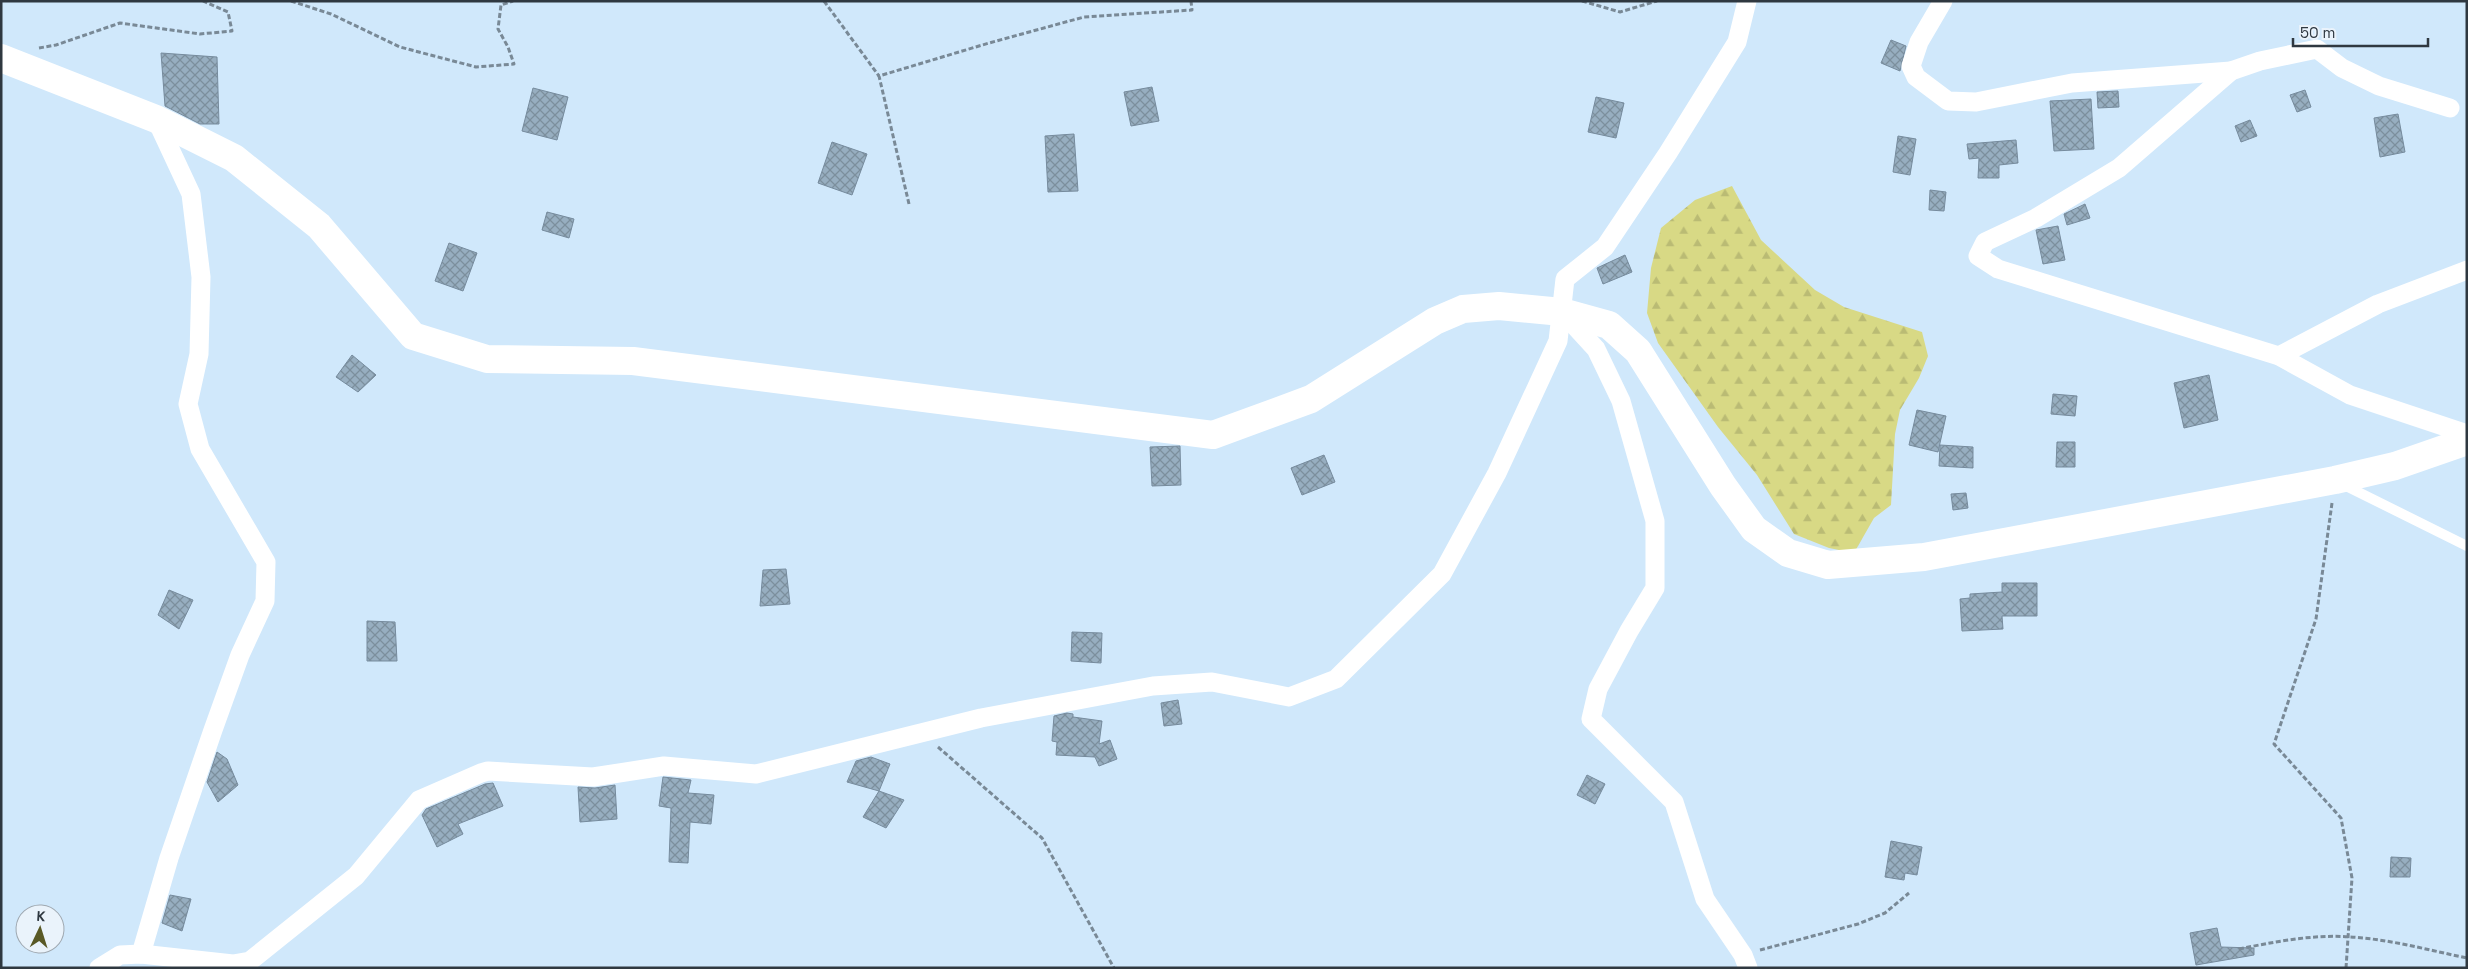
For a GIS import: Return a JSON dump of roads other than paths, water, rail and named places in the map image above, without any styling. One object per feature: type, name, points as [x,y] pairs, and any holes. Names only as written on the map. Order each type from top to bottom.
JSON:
[{"type":"street","points":[[99,968],[120,955],[141,954],[233,964],[251,964],[356,876],[420,800],[488,771],[592,776],[664,766],[756,774],[981,718],[1153,686],[1212,682],[1289,697],[1336,679],[1442,574],[1497,472],[1558,341],[1566,279],[1605,247],[1668,153],[1737,42],[1747,1]]},
{"type":"street","points":[[1943,1],[1919,42],[1911,66],[1916,77],[1948,101],[1976,102],[2072,83],[2230,71],[2260,61],[2317,49],[2342,68],[2379,86],[2450,108]]},
{"type":"street","points":[[1,58],[156,119],[234,158],[319,226],[413,336],[487,360],[633,361],[1213,435],[1311,399],[1435,321],[1463,309],[1499,306],[1562,312],[1609,325],[1638,350],[1722,486],[1754,529],[1788,552],[1828,565],[1924,557],[2335,480],[2396,466],[2467,441]]},
{"type":"street","points":[[2230,71],[2119,168],[2036,218],[1985,242],[1978,256],[1998,269],[2279,356],[2350,395],[2467,434]]},
{"type":"street","points":[[141,954],[169,858],[213,730],[240,655],[265,601],[266,562],[200,449],[188,404],[199,354],[200,268],[191,194],[156,119]]},
{"type":"street","points":[[2279,356],[2378,304],[2467,270]]},
{"type":"street","points":[[1562,312],[1596,349],[1621,401],[1655,521],[1655,588],[1629,631],[1598,689],[1590,719],[1674,802],[1705,899],[1745,961]]},
{"type":"lane","points":[[2335,480],[2467,546]]}]
